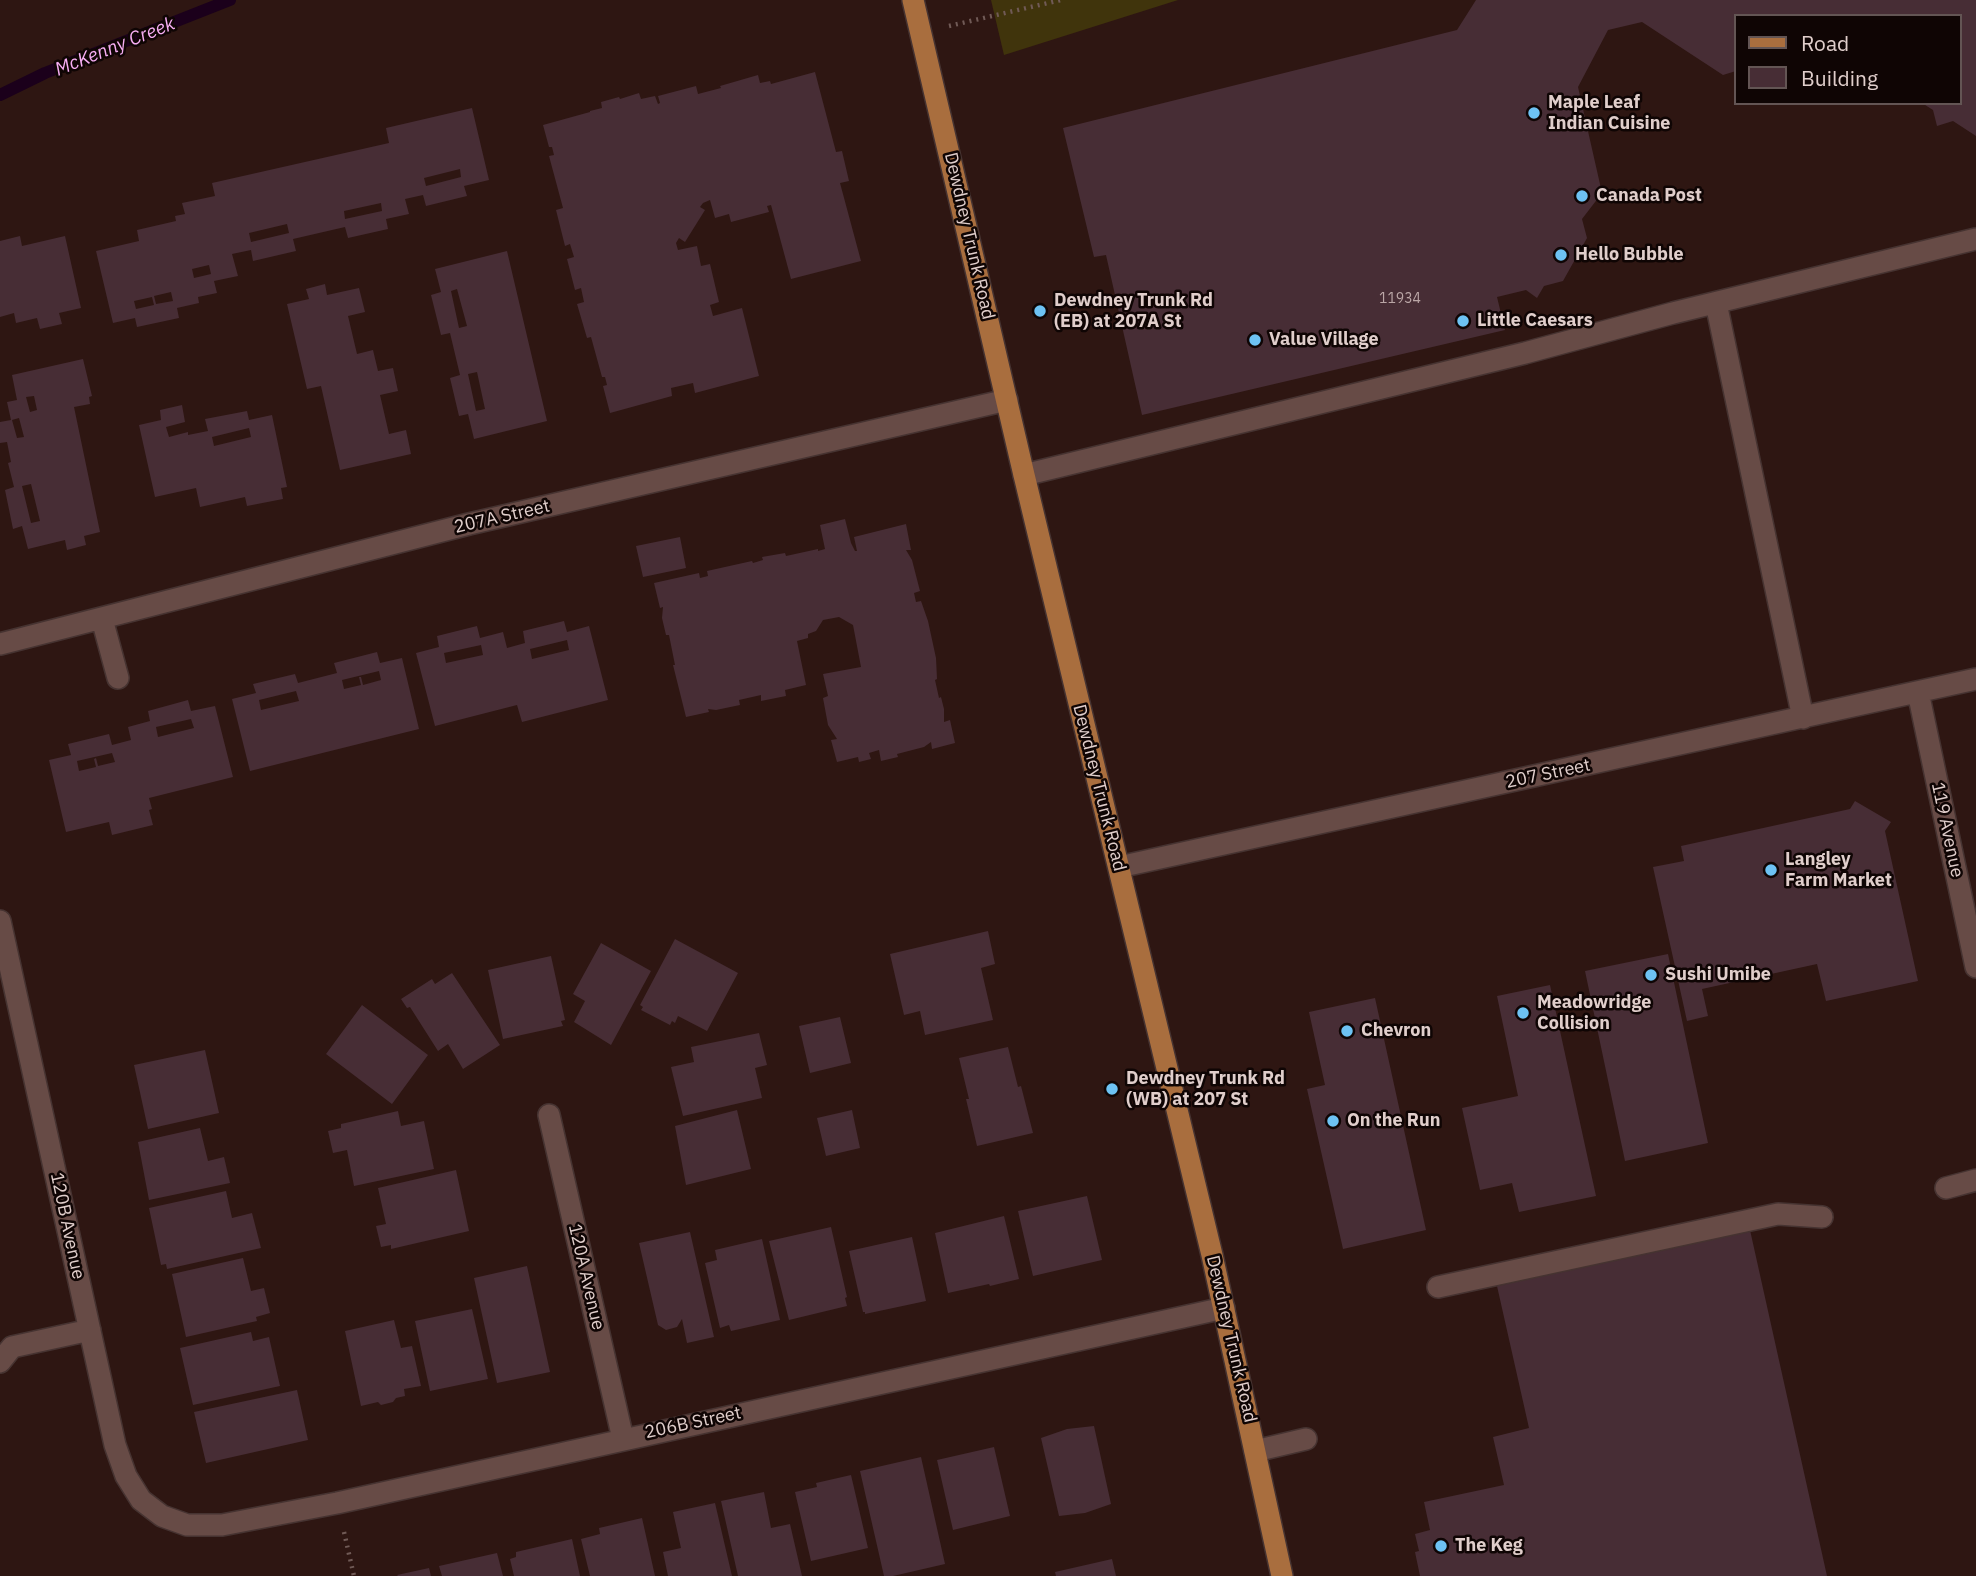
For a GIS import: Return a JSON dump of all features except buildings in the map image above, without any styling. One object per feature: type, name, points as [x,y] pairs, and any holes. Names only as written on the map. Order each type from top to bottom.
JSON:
[{"type":"main road","name":"Dewdney Trunk Road","points":[[914,0],[1024,475],[1224,1308],[1282,1576]]},
{"type":"street","points":[[1024,475],[1525,353],[1976,239]]},
{"type":"street","points":[[1716,303],[1804,718]]},
{"type":"street","name":"207A Street","points":[[0,644],[469,524],[1007,400]]},
{"type":"street","points":[[102,619],[118,678]]},
{"type":"street","name":"207 Street","points":[[1119,867],[1976,679]]},
{"type":"street","name":"119 Avenue","points":[[1918,692],[1976,967]]},
{"type":"street","name":"120B Avenue","points":[[0,921],[115,1445],[126,1476],[141,1500],[162,1516]]},
{"type":"street","name":"120A Avenue","points":[[549,1115],[623,1438]]},
{"type":"street","points":[[1947,1188],[1976,1180]]},
{"type":"street","points":[[1438,1287],[1778,1214],[1822,1217]]},
{"type":"street","name":"206B Street","points":[[162,1516],[187,1525],[222,1525],[337,1503],[1224,1308]]},
{"type":"street","points":[[0,1362],[12,1347],[90,1330]]},
{"type":"street","points":[[1255,1451],[1306,1439]]},
{"type":"path","points":[[921,33],[1060,0]]},
{"type":"path","points":[[337,1503],[354,1576]]},
{"type":"shaded area","points":[[991,0],[1178,0],[1004,55]]},
{"type":"waterway","name":"McKenny Creek","points":[[0,95],[45,73],[230,0]]},
{"type":"place","name":"Maple Leaf Indian Cuisine","points":[[1534,113]]},
{"type":"place","name":"Canada Post","points":[[1582,196]]},
{"type":"place","name":"Hello Bubble","points":[[1561,255]]},
{"type":"place","name":"Dewdney Trunk Rd (EB) at 207A St","points":[[1040,311]]},
{"type":"place","name":"Little Caesars","points":[[1463,321]]},
{"type":"place","name":"Value Village","points":[[1255,340]]},
{"type":"place","name":"Langley Farm Market","points":[[1771,870]]},
{"type":"place","name":"Sushi Umibe","points":[[1651,975]]},
{"type":"place","name":"Meadowridge Collision","points":[[1523,1013]]},
{"type":"place","name":"Chevron","points":[[1347,1031]]},
{"type":"place","name":"Dewdney Trunk Rd (WB) at 207 St","points":[[1112,1089]]},
{"type":"place","name":"On the Run","points":[[1333,1121]]},
{"type":"place","name":"The Keg","points":[[1441,1546]]}]
